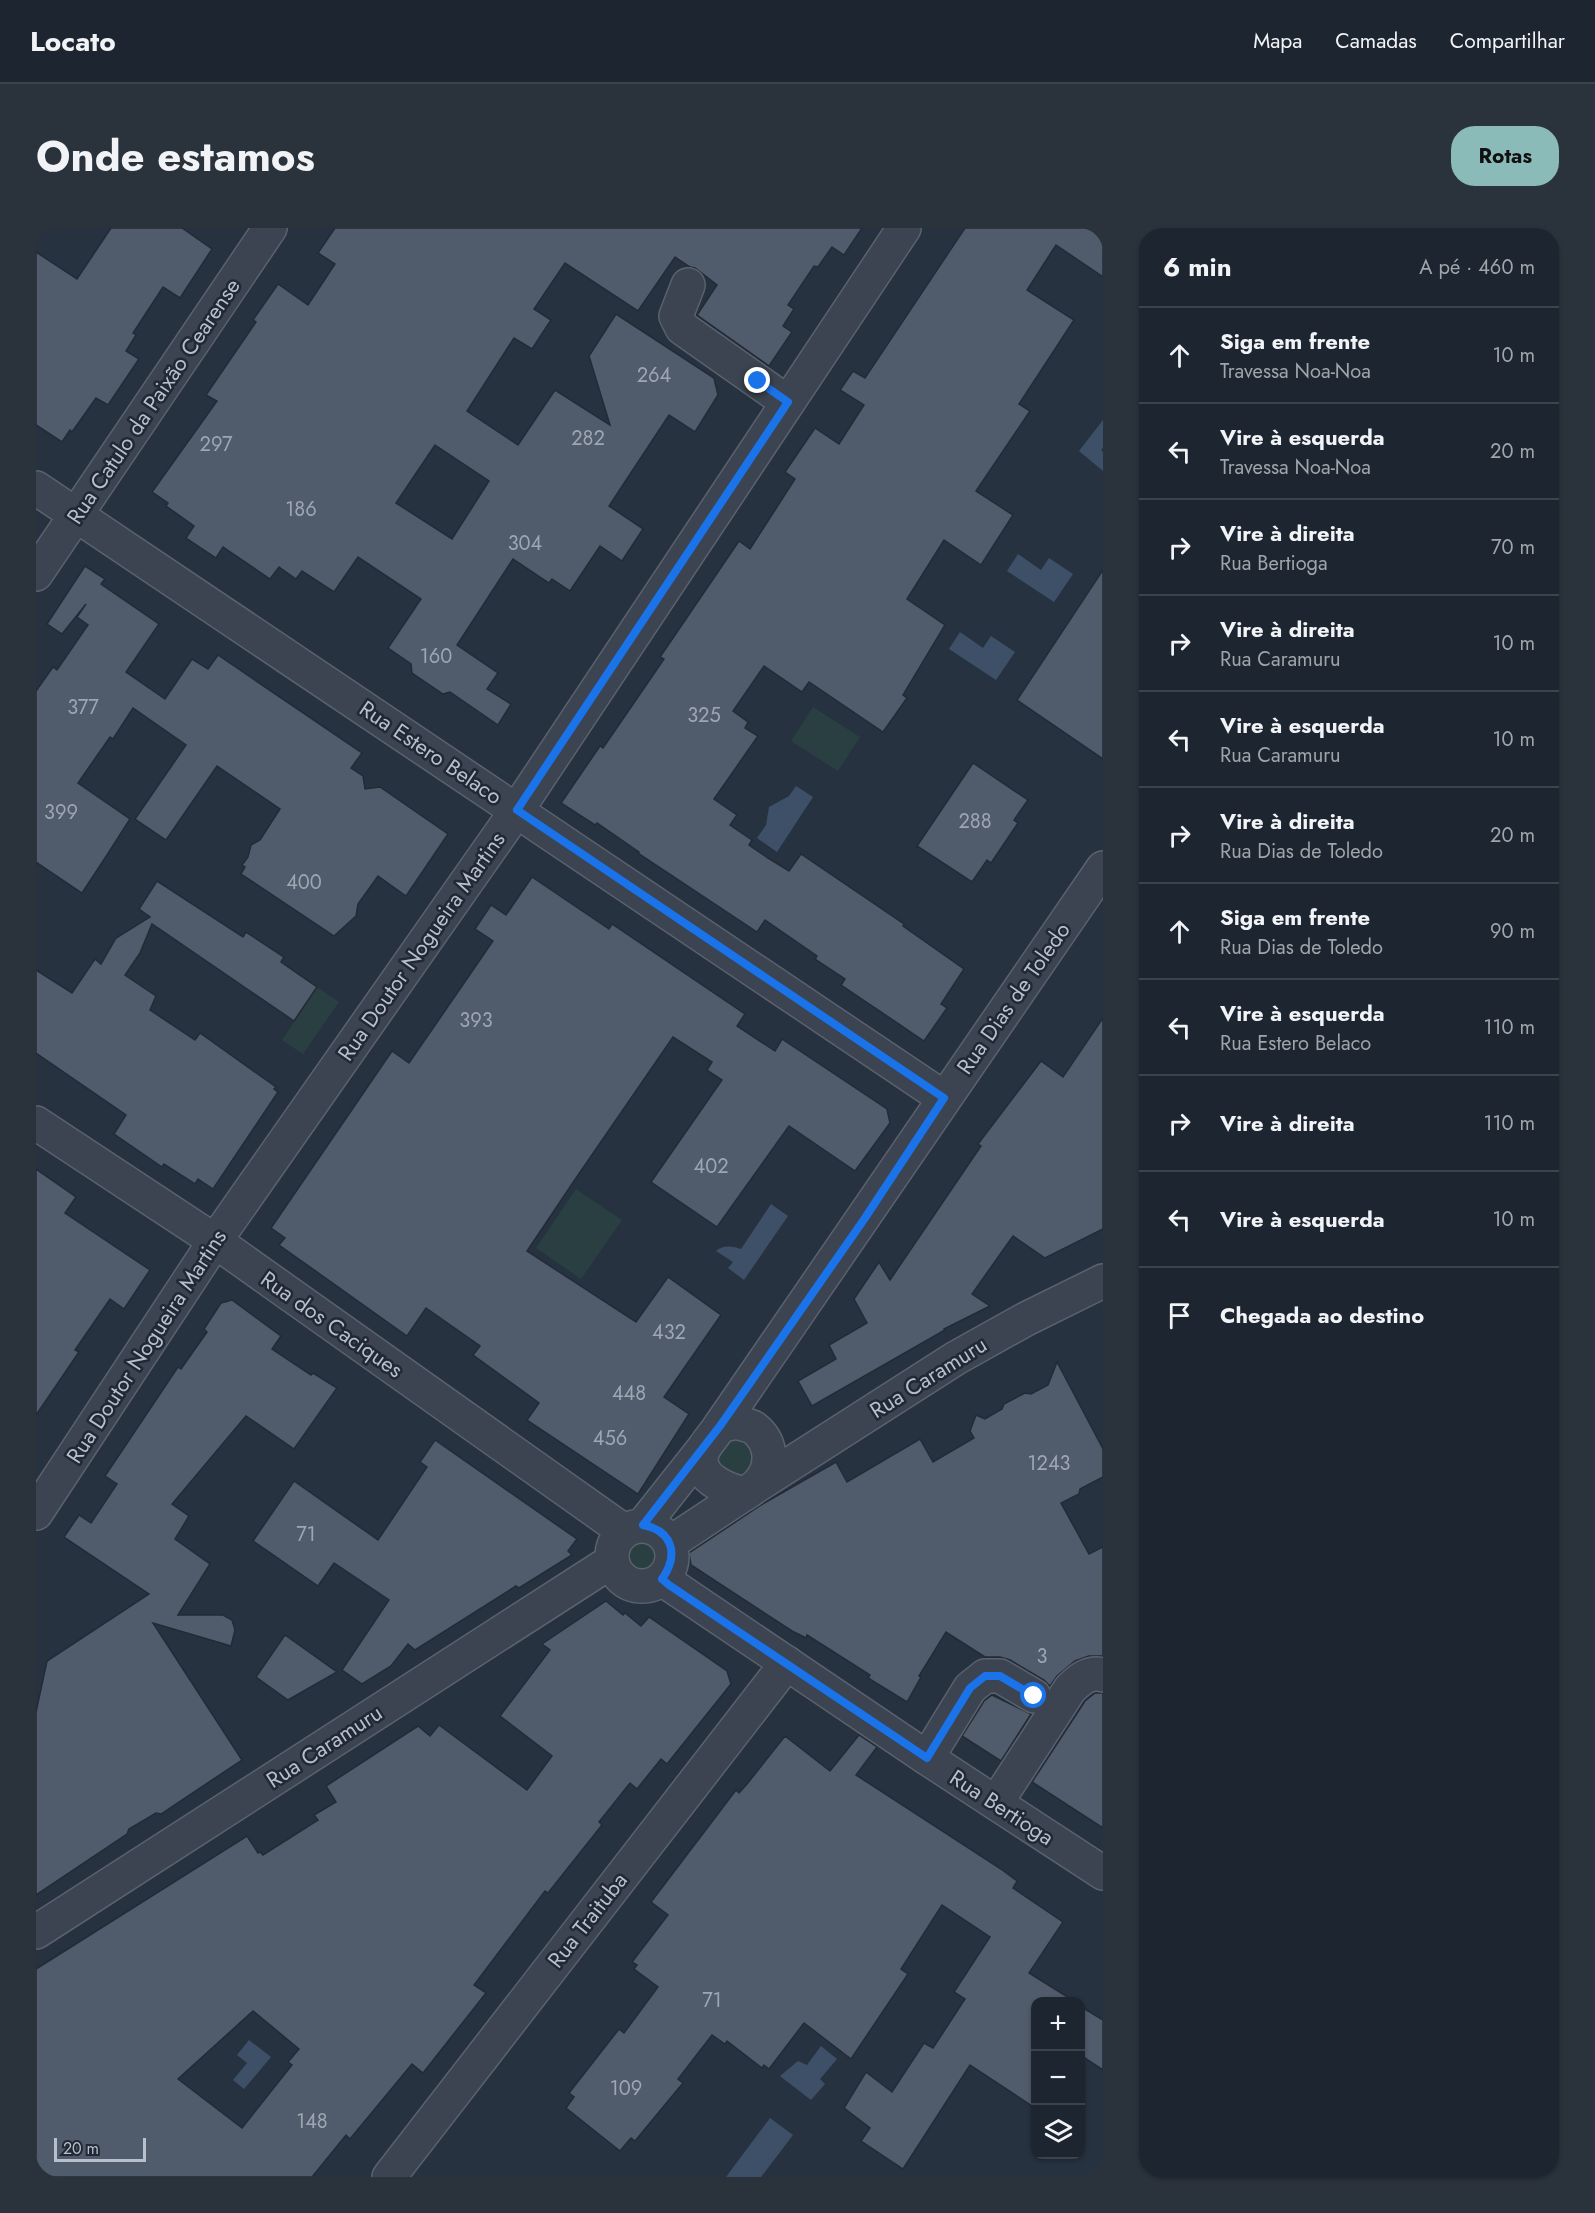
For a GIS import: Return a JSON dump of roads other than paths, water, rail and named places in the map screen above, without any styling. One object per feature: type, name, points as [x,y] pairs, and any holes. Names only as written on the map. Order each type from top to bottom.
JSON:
[{"type":"street","name":"Rua Catulo da Paixão Cearense","points":[[36,574],[270,228]]},
{"type":"street","name":"Rua Doutor Nogueira Martins","points":[[36,1513],[215,1241],[517,810],[904,228]]},
{"type":"street","points":[[688,285],[676,316],[682,328],[788,402]]},
{"type":"street","name":"Rua Estero Belaco","points":[[36,488],[944,1098]]},
{"type":"street","name":"Rua Dias de Toledo","points":[[633,1528],[712,1437],[865,1218],[944,1098],[1103,867]]},
{"type":"street","name":"Rua dos Caciques","points":[[36,1123],[215,1241],[633,1528]]},
{"type":"street","name":"Rua Caramuru","points":[[670,1543],[956,1358],[1026,1319],[1103,1281]]},
{"type":"street","points":[[736,1422],[752,1427],[765,1438],[770,1454],[767,1470],[751,1489],[723,1488],[708,1476],[701,1458],[712,1437],[736,1422]]},
{"type":"street","points":[[653,1527],[670,1543],[672,1556],[670,1568],[662,1579],[651,1585],[638,1586],[626,1582],[616,1573],[611,1550],[616,1539],[633,1528],[653,1527]]},
{"type":"street","name":"Rua Caramuru","points":[[36,1932],[612,1561]]},
{"type":"street","name":"Rua Bertioga","points":[[662,1579],[1103,1874]]},
{"type":"street","name":"Rua Traituba","points":[[388,2177],[787,1664]]},
{"type":"street","points":[[996,1803],[1070,1689],[1091,1674],[1103,1675]]},
{"type":"street","points":[[927,1758],[970,1688],[985,1676],[1000,1676],[1034,1696]]},
{"type":"water","points":[[1103,420],[1103,448],[1101,450],[1103,452],[1103,471],[1079,451]]},
{"type":"water","points":[[1018,554],[1041,570],[1049,558],[1073,574],[1054,602],[1007,571]]},
{"type":"water","points":[[960,632],[983,648],[991,636],[1015,652],[996,680],[949,649]]},
{"type":"water","points":[[796,786],[813,797],[777,852],[757,838],[766,825],[769,807],[789,796]]},
{"type":"water","points":[[771,1204],[788,1216],[744,1280],[728,1268],[733,1262],[716,1251],[728,1247],[741,1249]]},
{"type":"water","points":[[249,2040],[271,2057],[244,2089],[233,2080],[247,2063],[237,2055]]},
{"type":"water","points":[[821,2046],[837,2059],[820,2079],[825,2084],[811,2100],[780,2076],[798,2061],[807,2065]]},
{"type":"water","points":[[770,2118],[793,2135],[761,2177],[726,2177]]}]
